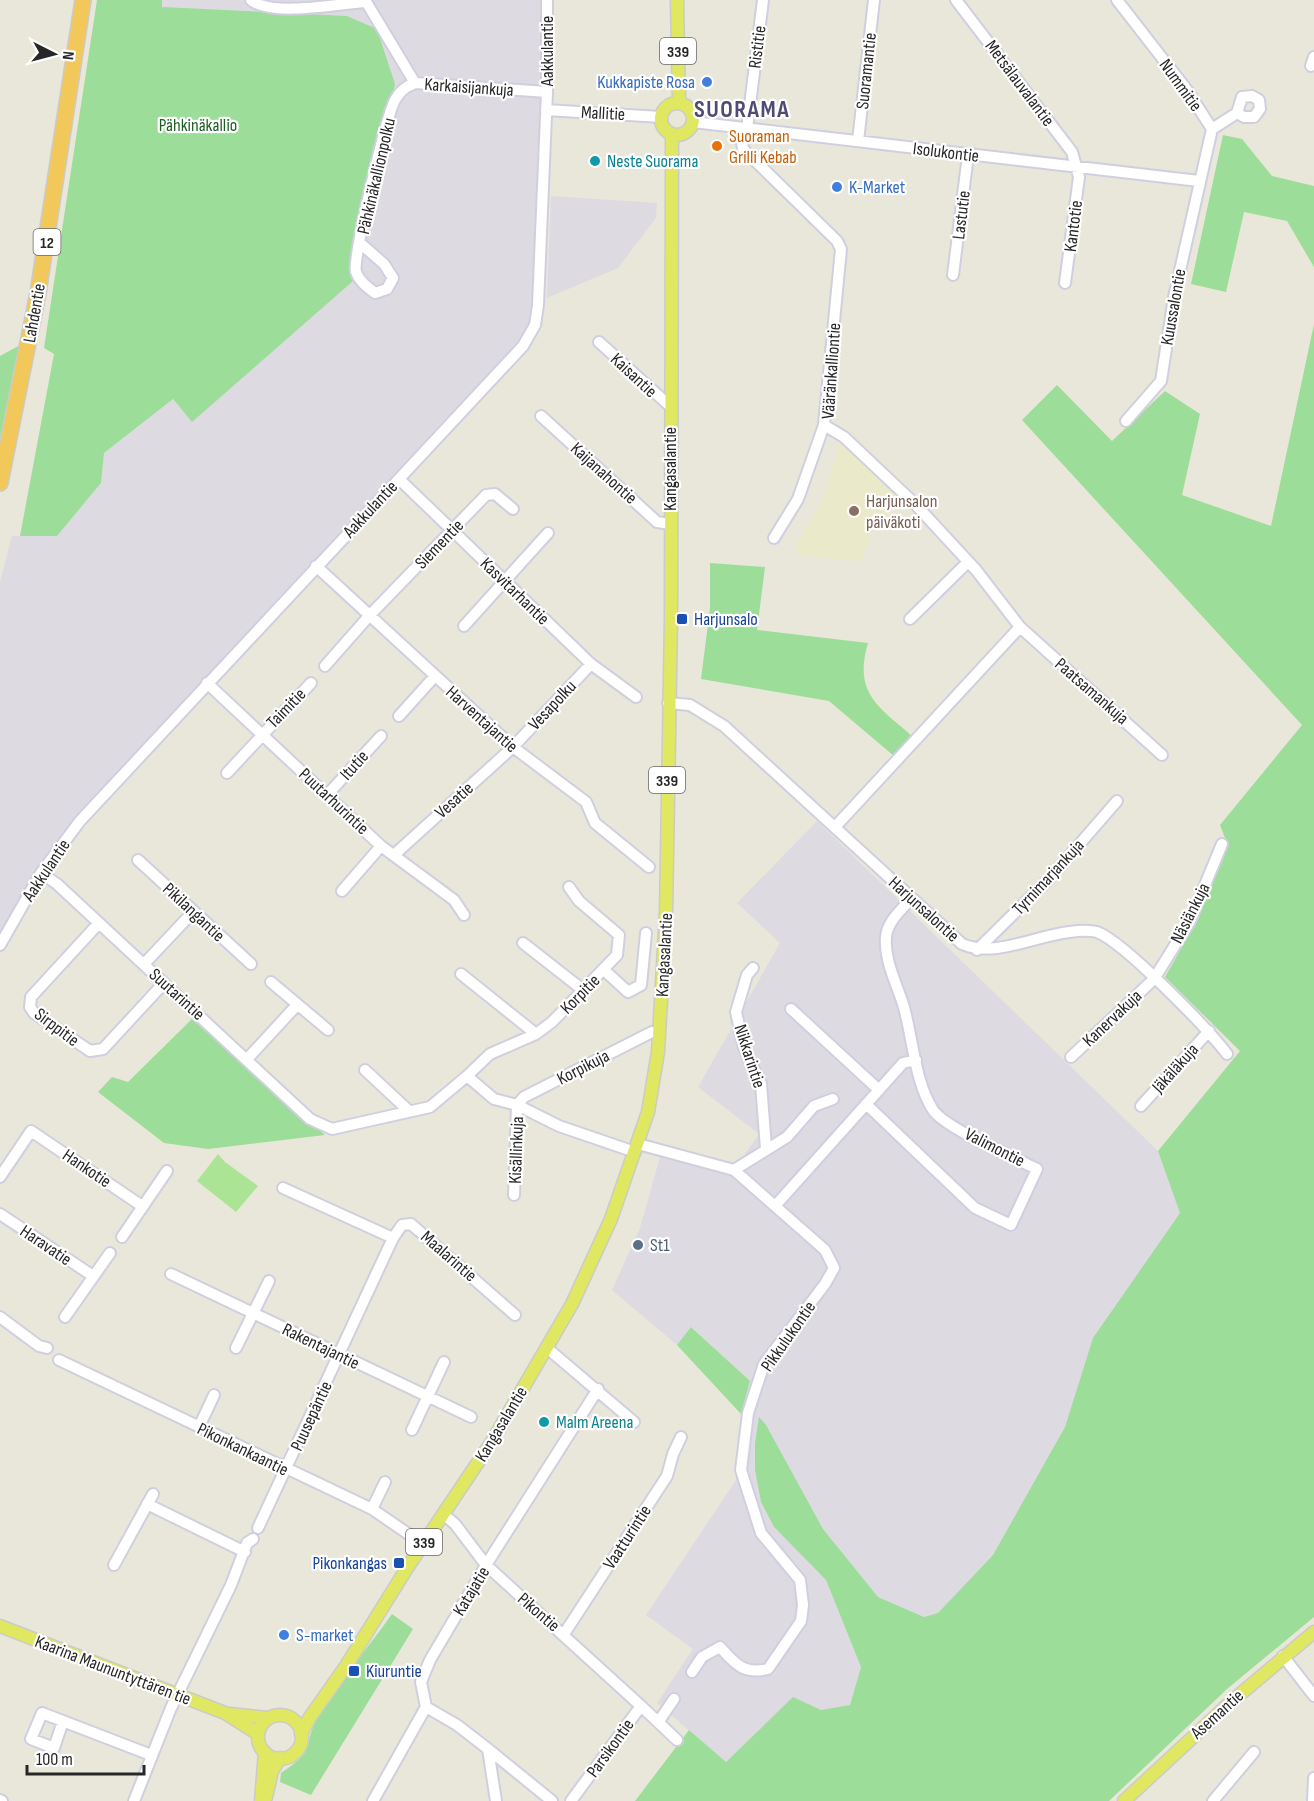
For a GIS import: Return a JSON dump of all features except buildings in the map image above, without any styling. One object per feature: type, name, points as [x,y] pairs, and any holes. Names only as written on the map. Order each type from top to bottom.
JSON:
[{"type":"highway","name":"Lahdentie","points":[[0,483],[38,292],[83,0]]},
{"type":"main road","name":"339","points":[[677,0],[680,103]]},
{"type":"main road","points":[[680,103],[691,112],[693,122],[687,131],[672,135],[663,127],[661,117],[666,107],[680,103]]},
{"type":"main road","name":"Kangasalantie","points":[[302,1734],[490,1443],[547,1348],[598,1250],[636,1148],[653,1084],[661,1018],[666,914],[672,135]]},
{"type":"main road","name":"Kaarina Maununtyttären tie","points":[[0,1626],[225,1713],[258,1734]]},
{"type":"main road","name":"Asemantie","points":[[1124,1801],[1283,1656],[1314,1632]]},
{"type":"main road","name":"Kangasalantie","points":[[290,1718],[329,1689]]},
{"type":"main road","name":"Kaarina Maununtyttären tie","points":[[225,1713],[268,1718]]},
{"type":"main road","points":[[258,1734],[260,1727],[268,1718],[279,1715],[296,1722],[302,1734]]},
{"type":"main road","name":"339","points":[[258,1734],[260,1746],[265,1752],[263,1801]]},
{"type":"main road","name":"339","points":[[263,1801],[272,1771],[280,1758],[296,1751],[302,1734]]},
{"type":"main road","points":[[265,1752],[280,1758]]},
{"type":"street","points":[[251,0],[258,6],[281,9],[365,1]]},
{"type":"street","name":"Aakkulantie","points":[[0,945],[41,873],[80,821],[316,566],[517,355],[535,325],[538,305],[547,92],[547,0]]},
{"type":"street","name":"Ristitie","points":[[744,129],[763,0]]},
{"type":"street","name":"Suoramantie","points":[[858,141],[874,0]]},
{"type":"street","name":"Metsälauvalantie","points":[[956,0],[1072,152],[1078,168]]},
{"type":"street","name":"Karkaisijankuja","points":[[365,1],[415,83],[547,92]]},
{"type":"street","name":"Nummitie","points":[[1122,2],[1187,90],[1212,129],[1199,181]]},
{"type":"street","name":"Pähkinäkallionpolku","points":[[360,243],[386,123],[402,89],[415,83]]},
{"type":"street","name":"Mallitie","points":[[546,110],[661,117]]},
{"type":"street","points":[[1212,129],[1237,113]]},
{"type":"street","name":"Isolukontie","points":[[693,122],[1199,181]]},
{"type":"street","name":"Vääränkalliontie","points":[[744,129],[742,149],[837,241],[841,249],[824,425],[844,437],[916,505],[968,561],[1020,627]]},
{"type":"street","name":"Lastutie","points":[[954,274],[968,154]]},
{"type":"street","name":"Kantotie","points":[[1065,283],[1078,168]]},
{"type":"street","name":"Kuussalontie","points":[[1126,422],[1161,381],[1174,297],[1199,181]]},
{"type":"street","name":"Kaisantie","points":[[599,342],[670,406]]},
{"type":"street","name":"Kaijanahontie","points":[[541,416],[657,522],[670,524]]},
{"type":"street","points":[[774,538],[798,499],[824,425]]},
{"type":"street","name":"Kasvitarhantie","points":[[399,479],[591,664],[636,697]]},
{"type":"street","name":"Siementie","points":[[369,616],[486,495],[495,494],[513,509]]},
{"type":"street","points":[[464,626],[548,532]]},
{"type":"street","points":[[910,619],[968,561]]},
{"type":"street","name":"Harventajantie","points":[[316,566],[513,747],[586,802],[596,823],[649,867]]},
{"type":"street","points":[[325,666],[369,616]]},
{"type":"street","points":[[835,827],[1020,627]]},
{"type":"street","name":"Paatsamankuja","points":[[1020,627],[1162,755]]},
{"type":"street","name":"Vesapolku","points":[[513,747],[591,664]]},
{"type":"street","points":[[399,716],[435,676]]},
{"type":"street","name":"Puutarhurintie","points":[[207,683],[381,846],[395,854],[454,900],[464,915]]},
{"type":"street","name":"Taimitie","points":[[227,773],[311,683]]},
{"type":"street","name":"Harjunsalontie","points":[[668,703],[690,705],[724,726],[962,944],[977,950],[1070,932],[1096,932],[1123,950],[1209,1031],[1227,1054]]},
{"type":"street","name":"Itutie","points":[[328,794],[381,736]]},
{"type":"street","name":"Vesatie","points":[[395,854],[513,747]]},
{"type":"street","name":"Tyrnimarjankuja","points":[[977,950],[1050,878],[1117,801]]},
{"type":"street","name":"Näsiänkuja","points":[[1154,979],[1190,921],[1222,844]]},
{"type":"street","points":[[342,891],[381,846]]},
{"type":"street","name":"Pikilangantie","points":[[138,860],[251,963]]},
{"type":"street","name":"Suutarintie","points":[[41,873],[57,884],[248,1058],[310,1119]]},
{"type":"street","name":"Korpitie","points":[[310,1119],[332,1129],[430,1107],[489,1054],[536,1035],[617,955],[618,935],[579,901],[569,887]]},
{"type":"street","name":"Valimontie","points":[[866,1104],[975,1208],[1011,1225],[1037,1169],[947,1122],[934,1111],[916,1060],[903,1004],[887,959],[886,936],[891,922],[911,899]]},
{"type":"street","points":[[144,964],[193,912]]},
{"type":"street","name":"Sirppitie","points":[[99,923],[31,997],[30,1007],[34,1013],[90,1051],[96,1052],[103,1049],[164,983]]},
{"type":"street","points":[[604,970],[628,992],[641,985],[646,933]]},
{"type":"street","points":[[523,943],[583,990]]},
{"type":"street","name":"Nikkarintie","points":[[753,968],[747,975],[736,1012],[744,1048],[761,1084],[766,1148]]},
{"type":"street","points":[[461,974],[536,1035]]},
{"type":"street","name":"Kanervakuja","points":[[1071,1057],[1154,979]]},
{"type":"street","points":[[271,982],[328,1030]]},
{"type":"street","points":[[248,1058],[297,1005]]},
{"type":"street","points":[[790,1009],[879,1090]]},
{"type":"street","name":"Jäkäläkuja","points":[[1141,1106],[1209,1031]]},
{"type":"street","name":"Korpikuja","points":[[518,1105],[528,1095],[652,1032]]},
{"type":"street","points":[[775,1206],[903,1063],[916,1060]]},
{"type":"street","points":[[365,1070],[409,1110]]},
{"type":"street","points":[[467,1076],[494,1099],[518,1105],[559,1126],[636,1148]]},
{"type":"street","points":[[734,1170],[787,1137],[814,1106],[833,1099]]},
{"type":"street","name":"Kisällinkuja","points":[[514,1195],[518,1105]]},
{"type":"street","name":"Hankotie","points":[[0,1178],[31,1131],[142,1206]]},
{"type":"street","name":"Pikkulukontie","points":[[636,1148],[734,1170],[825,1250],[834,1268],[825,1284],[764,1364],[747,1413],[741,1470],[761,1533],[800,1580],[803,1605],[801,1621],[768,1669],[760,1671],[738,1667],[720,1647],[702,1657],[692,1672]]},
{"type":"street","points":[[122,1237],[167,1171]]},
{"type":"street","name":"Maalarintie","points":[[283,1188],[393,1239],[402,1225],[411,1224],[515,1315]]},
{"type":"street","name":"Haravatie","points":[[0,1214],[93,1276]]},
{"type":"street","name":"Puusepäntie","points":[[258,1528],[393,1239]]},
{"type":"street","points":[[65,1317],[110,1253]]},
{"type":"street","name":"Rakentajantie","points":[[171,1274],[471,1417]]},
{"type":"street","points":[[236,1348],[269,1281]]},
{"type":"street","points":[[0,1317],[39,1346],[47,1348]]},
{"type":"street","points":[[547,1348],[598,1389],[634,1422]]},
{"type":"street","name":"Pikonkankaantie","points":[[59,1360],[372,1509],[423,1544]]},
{"type":"street","points":[[412,1430],[444,1362]]},
{"type":"street","name":"Katajatie","points":[[426,1707],[421,1682],[430,1660],[486,1565],[598,1389]]},
{"type":"street","points":[[198,1427],[214,1395]]},
{"type":"street","name":"Vaatturintie","points":[[564,1634],[667,1476],[681,1437]]},
{"type":"street","points":[[372,1509],[386,1482]]},
{"type":"street","points":[[114,1565],[150,1499],[245,1552]]},
{"type":"street","name":"Pikontie","points":[[443,1514],[455,1524],[486,1565],[641,1706]]},
{"type":"street","points":[[134,1801],[151,1755],[245,1552],[247,1543],[253,1539]]},
{"type":"street","points":[[1283,1656],[1314,1696]]},
{"type":"street","points":[[659,1721],[674,1699]]},
{"type":"street","name":"Parsikontie","points":[[571,1801],[641,1706],[676,1740]]},
{"type":"street","points":[[373,1801],[426,1707],[457,1725],[552,1801]]},
{"type":"street","points":[[63,1721],[151,1755]]},
{"type":"street","points":[[488,1749],[496,1801]]},
{"type":"street","points":[[1213,1801],[1254,1752]]},
{"type":"street","points":[[1313,1801],[1314,1778]]},
{"type":"shaded area","points":[[162,0],[547,0],[538,305],[523,346],[39,870],[0,934],[0,582],[12,536],[57,536],[101,483],[104,453],[173,399],[192,422]]},
{"type":"shaded area","points":[[551,196],[657,203],[656,218],[618,268],[547,298]]},
{"type":"shaded area","name":"Harjunsalon päiväkoti","points":[[840,441],[903,497],[873,530],[861,561],[801,555],[795,546],[824,498]]},
{"type":"shaded area","points":[[817,821],[1158,1151],[1181,1213],[1094,1338],[1065,1427],[993,1555],[938,1613],[924,1617],[878,1597],[823,1529],[760,1418],[755,1443],[755,1470],[761,1502],[774,1527],[826,1580],[861,1667],[850,1705],[821,1710],[793,1698],[726,1762],[657,1703],[693,1649],[646,1615],[736,1480],[741,1414],[750,1382],[692,1327],[677,1345],[612,1290],[640,1228],[663,1146],[734,1170],[759,1134],[698,1087],[780,943],[737,903]]},
{"type":"green space","name":"Pähkinäkallio","points":[[97,0],[162,0],[162,7],[347,16],[377,29],[395,84],[353,281],[192,422],[173,399],[104,453],[101,483],[57,536],[20,536],[54,354],[44,348]]},
{"type":"green space","points":[[1223,135],[1242,139],[1272,176],[1314,186],[1314,267],[1287,221],[1244,212],[1226,292],[1191,284]]},
{"type":"green space","points":[[1314,324],[1314,1617],[1227,1689],[1109,1801],[635,1801],[689,1730],[726,1762],[793,1697],[821,1710],[850,1705],[861,1667],[826,1580],[774,1527],[761,1502],[755,1470],[755,1443],[759,1417],[766,1425],[823,1529],[878,1597],[924,1617],[938,1613],[993,1555],[1065,1427],[1093,1338],[1180,1213],[1158,1151],[1240,1051],[1165,977],[1195,924],[1227,843],[1220,825],[1302,725],[1022,420],[1057,385],[1112,441],[1165,391],[1200,414],[1182,495],[1271,526]]},
{"type":"green space","points":[[24,343],[0,445],[0,356]]},
{"type":"green space","points":[[710,563],[765,567],[757,630],[868,643],[864,660],[864,675],[872,698],[913,737],[894,756],[829,701],[701,679],[710,608]]},
{"type":"green space","points":[[192,1019],[325,1135],[208,1149],[164,1143],[98,1092],[112,1077],[128,1082]]},
{"type":"green space","points":[[218,1154],[225,1162],[258,1186],[236,1212],[197,1181]]},
{"type":"green space","points":[[691,1327],[750,1381],[741,1414],[677,1345]]},
{"type":"green space","points":[[392,1614],[413,1629],[311,1795],[280,1782],[281,1773],[293,1765],[307,1748],[313,1727],[326,1704]]},
{"type":"place","name":"Kukkapiste Rosa","points":[[707,82]]},
{"type":"place","name":"Suoraman Grilli Kebab","points":[[717,146]]},
{"type":"place","name":"Neste Suorama","points":[[595,161]]},
{"type":"place","name":"K-Market","points":[[837,187]]},
{"type":"place","name":"Harjunsalon päiväkoti","points":[[854,511]]},
{"type":"place","name":"Harjunsalo","points":[[682,619]]},
{"type":"place","name":"St1","points":[[638,1245]]},
{"type":"place","name":"Malm Areena","points":[[544,1422]]},
{"type":"place","name":"Pikonkangas","points":[[399,1563]]},
{"type":"place","name":"S-market","points":[[284,1635]]},
{"type":"place","name":"Kiuruntie","points":[[354,1671]]},
{"type":"district","name":"SUORAMA","points":[[742,109]]}]
